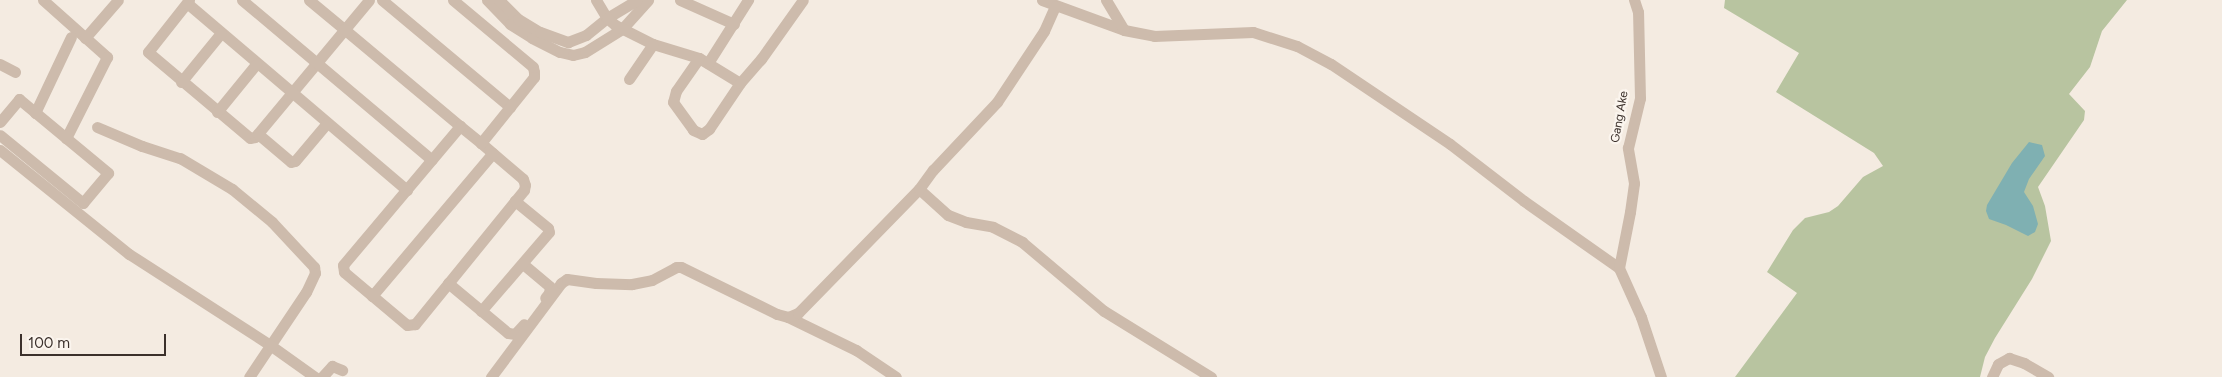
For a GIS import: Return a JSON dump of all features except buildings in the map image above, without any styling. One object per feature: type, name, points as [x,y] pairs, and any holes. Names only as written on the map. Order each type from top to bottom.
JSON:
[{"type":"street","points":[[43,0],[106,57],[66,138]]},
{"type":"street","points":[[242,0],[432,160]]},
{"type":"street","points":[[309,0],[493,153],[523,179],[524,190],[415,324],[407,325],[344,272],[344,265],[460,126]]},
{"type":"street","points":[[368,0],[291,93],[258,134],[250,138],[216,112],[148,52],[188,2],[221,33],[291,93],[407,190]]},
{"type":"street","points":[[382,0],[510,107]]},
{"type":"street","points":[[453,0],[533,67],[534,77],[481,143]]},
{"type":"street","points":[[487,0],[510,24],[532,38],[566,54],[585,52],[622,29],[648,0]]},
{"type":"street","points":[[499,0],[518,20],[540,32],[568,42],[586,35],[607,18],[637,0]]},
{"type":"street","points":[[596,0],[607,18],[622,29],[653,44],[704,60],[740,83]]},
{"type":"street","points":[[680,0],[734,24]]},
{"type":"street","points":[[748,0],[734,24],[672,97],[672,102],[698,134],[702,134],[709,129],[740,83],[761,59],[803,0]]},
{"type":"street","points":[[1042,0],[1124,30],[1154,36],[1253,32],[1297,46],[1331,64],[1455,148],[1524,201],[1619,268],[1641,317],[1661,377]]},
{"type":"street","points":[[1106,0],[1124,30]]},
{"type":"street","name":"Gang Ake","points":[[1619,268],[1634,182],[1628,148],[1640,98],[1638,12],[1634,0]]},
{"type":"street","points":[[85,38],[114,1]]},
{"type":"street","points":[[788,317],[798,314],[919,189],[933,170],[997,102],[1044,31],[1055,6]]},
{"type":"street","points":[[181,82],[221,33]]},
{"type":"street","points":[[35,113],[71,37]]},
{"type":"street","points":[[629,79],[653,44]]},
{"type":"street","points":[[216,112],[257,63]]},
{"type":"street","points":[[0,64],[15,72]]},
{"type":"street","points":[[0,122],[19,99],[108,172],[83,203],[0,135]]},
{"type":"street","points":[[258,134],[291,162],[295,161],[327,123]]},
{"type":"street","points":[[97,127],[142,146],[180,158],[232,189],[272,222],[314,267],[315,273],[306,292],[249,377]]},
{"type":"street","points":[[0,150],[129,254],[270,345],[315,377]]},
{"type":"street","points":[[372,296],[493,153]]},
{"type":"street","points":[[919,189],[948,215],[966,222],[993,227],[1022,242],[1104,310],[1211,377]]},
{"type":"street","points":[[481,311],[549,232],[548,228],[515,201]]},
{"type":"street","points":[[448,283],[508,333],[515,334],[550,290],[522,264]]},
{"type":"street","points":[[491,377],[562,283],[573,280],[632,284],[652,280],[676,267],[681,267],[856,350],[896,377]]},
{"type":"street","points":[[1992,377],[1998,364],[2009,358],[2024,363],[2048,377]]},
{"type":"street","points":[[322,377],[332,366],[342,370]]},
{"type":"green space","points":[[1725,0],[2127,0],[2102,31],[2090,67],[2069,94],[2085,111],[2084,120],[2038,187],[2045,206],[2051,241],[2032,279],[1985,357],[1980,377],[1735,377],[1797,293],[1767,272],[1793,230],[1805,218],[1829,212],[1838,206],[1863,177],[1883,166],[1874,153],[1776,92],[1799,53],[1724,8]]},
{"type":"water","points":[[2029,142],[2042,145],[2045,156],[2029,179],[2024,192],[2033,206],[2038,224],[2035,232],[2028,236],[1989,219],[1986,211],[1987,205],[2012,163]]}]
